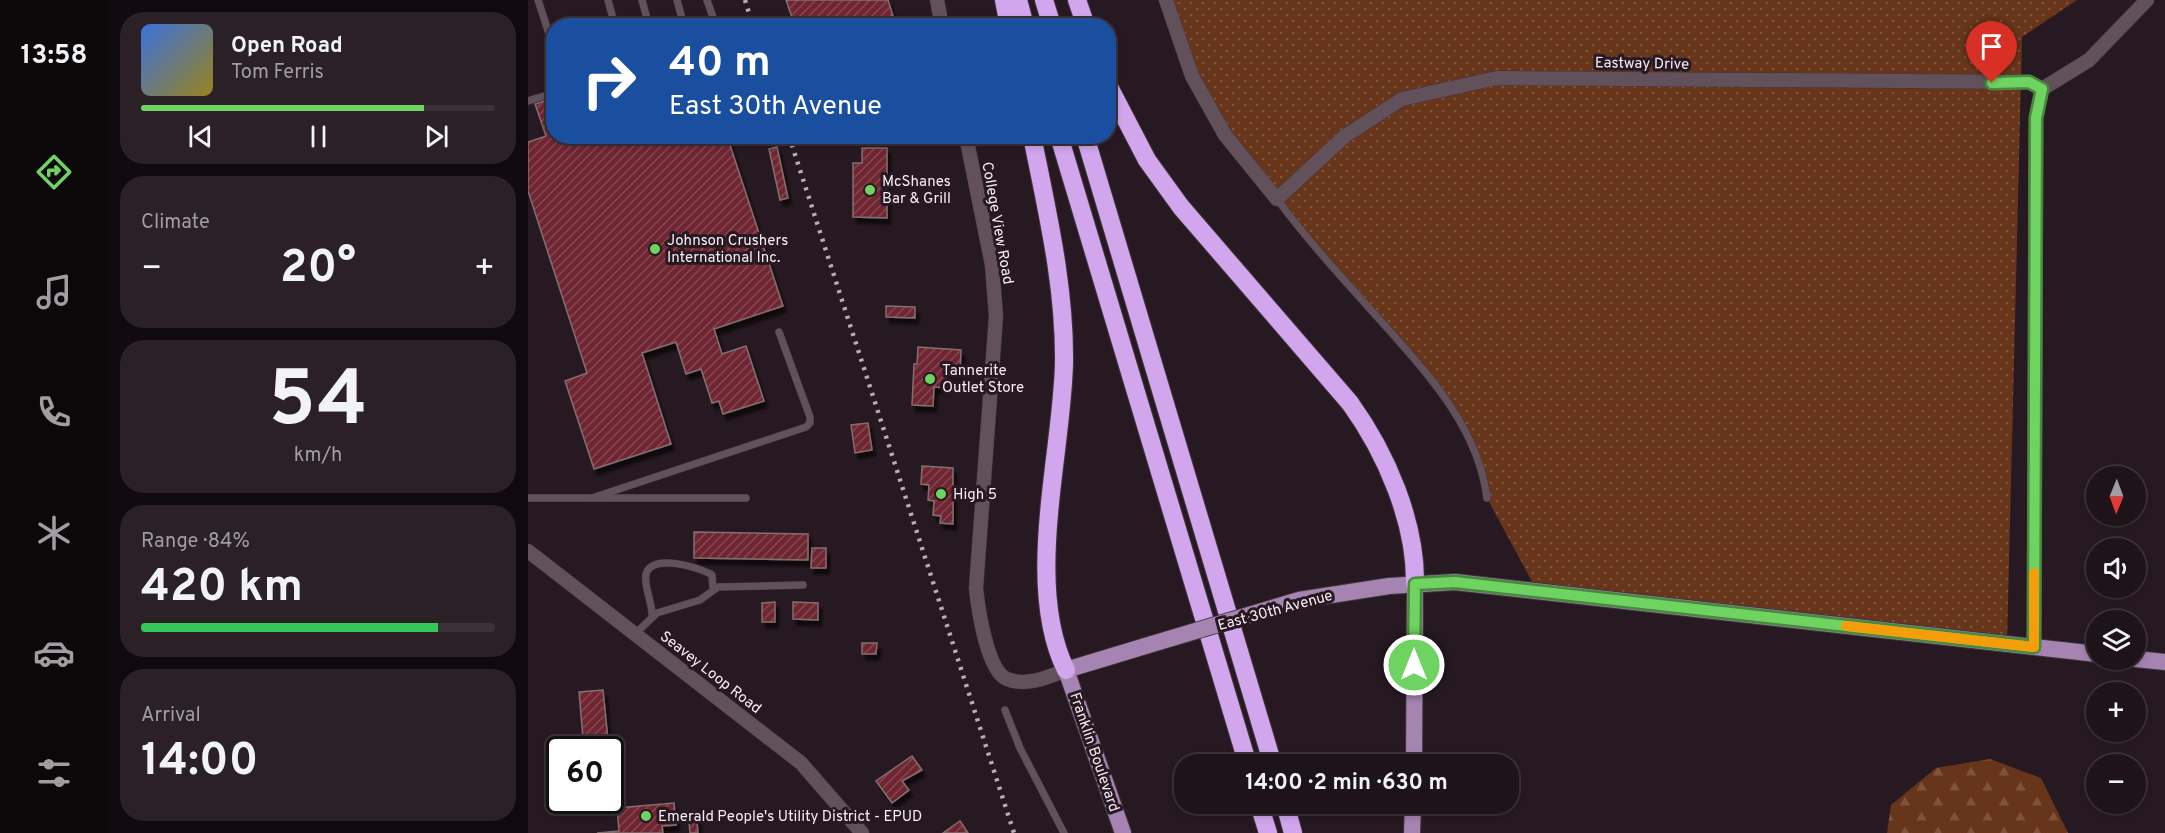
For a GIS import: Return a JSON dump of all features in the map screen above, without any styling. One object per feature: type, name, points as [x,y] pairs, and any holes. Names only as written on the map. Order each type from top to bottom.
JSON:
[{"type":"highway","points":[[1004,0],[1007,18]]},
{"type":"highway","points":[[1018,0],[1023,18]]},
{"type":"highway","points":[[1044,0],[1050,18]]},
{"type":"highway","points":[[1077,0],[1083,18]]},
{"type":"highway","points":[[1116,100],[1147,160],[1181,207],[1350,403],[1369,429],[1386,462],[1398,495],[1416,557],[1415,584]]},
{"type":"highway","points":[[1034,144],[1054,247],[1061,298],[1064,363],[1049,523],[1047,588],[1051,624],[1066,670]]},
{"type":"highway","points":[[1061,144],[1245,754]]},
{"type":"highway","points":[[1087,144],[1270,754]]},
{"type":"highway","points":[[1262,814],[1268,833]]},
{"type":"highway","points":[[1288,814],[1293,833]]},
{"type":"main road","name":"East 30th Avenue","points":[[1066,670],[1299,600],[1415,584],[1455,582],[2086,653]]},
{"type":"main road","points":[[1414,754],[1415,584]]},
{"type":"main road","points":[[2146,660],[2165,662]]},
{"type":"main road","name":"Franklin Boulevard","points":[[1066,670],[1123,833]]},
{"type":"main road","points":[[1412,833],[1413,814]]},
{"type":"street","points":[[937,0],[940,18]]},
{"type":"street","points":[[1166,0],[1191,76],[1225,135],[1277,199]]},
{"type":"street","points":[[2034,647],[2036,118],[2042,89],[2089,60],[2147,0]]},
{"type":"street","name":"Eastway Drive","points":[[1277,199],[1345,136],[1402,99],[1497,78],[2029,82],[2042,89]]},
{"type":"street","name":"College View Road","points":[[968,144],[993,265],[996,316],[976,588],[979,613],[994,664],[1005,678],[1025,682],[1066,670]]},
{"type":"street","name":"Seavey Loop Road","points":[[528,551],[801,763],[862,833]]},
{"type":"lane","points":[[538,0],[546,24]]},
{"type":"lane","points":[[608,0],[613,18]]},
{"type":"lane","points":[[642,0],[647,18]]},
{"type":"lane","points":[[676,0],[682,18]]},
{"type":"lane","points":[[707,0],[713,18]]},
{"type":"lane","points":[[528,101],[546,95]]},
{"type":"lane","points":[[1277,199],[1299,229],[1439,386],[1465,429],[1485,483],[1487,498]]},
{"type":"lane","points":[[592,498],[806,427],[810,423],[810,417],[779,332]]},
{"type":"lane","points":[[528,498],[746,498]]},
{"type":"lane","points":[[652,617],[645,581],[646,574],[651,567],[657,564],[700,567],[712,575],[713,588]]},
{"type":"lane","points":[[635,634],[652,617],[700,600],[713,588],[803,585]]},
{"type":"lane","points":[[1005,710],[1020,748],[1064,833]]},
{"type":"green space","points":[[1169,0],[2077,0],[2022,37],[2007,644],[1537,591],[1487,498],[1465,429],[1439,386],[1299,229],[1210,109]]},
{"type":"green space","points":[[1990,759],[2041,778],[2068,833],[1887,833],[1891,805],[1936,768]]},
{"type":"building","points":[[786,0],[888,0],[893,16],[887,18],[792,18]]},
{"type":"building","name":"Johnson Crushers International Inc.","points":[[546,101],[546,136],[535,104]]},
{"type":"building","name":"Johnson Crushers International Inc.","points":[[546,136],[546,144],[730,144],[783,306],[714,329],[722,354],[746,346],[764,401],[723,414],[719,401],[712,403],[701,369],[686,374],[676,342],[642,353],[671,444],[594,469],[565,381],[587,373],[528,191],[528,142]]},
{"type":"building","points":[[777,147],[788,198],[780,200],[769,149]]},
{"type":"building","name":"McShanes Bar & Grill","points":[[862,148],[887,148],[887,218],[853,217],[853,163],[862,163]]},
{"type":"building","points":[[886,306],[915,307],[915,318],[886,317]]},
{"type":"building","name":"Tannerite Outlet Store","points":[[918,347],[961,350],[960,372],[947,371],[946,388],[934,387],[933,406],[912,405],[914,364],[917,364]]},
{"type":"building","points":[[868,423],[872,450],[855,453],[851,425]]},
{"type":"building","name":"High 5","points":[[922,466],[953,468],[953,524],[940,523],[941,516],[933,515],[934,501],[928,500],[929,485],[921,484]]},
{"type":"building","points":[[694,532],[808,534],[808,560],[694,558]]},
{"type":"building","points":[[812,548],[826,548],[826,568],[811,568]]},
{"type":"building","points":[[775,602],[775,622],[762,622],[762,603]]},
{"type":"building","points":[[793,602],[818,603],[818,620],[793,619]]},
{"type":"building","points":[[862,643],[877,643],[876,654],[862,654]]},
{"type":"building","points":[[603,690],[608,736],[583,736],[579,692]]},
{"type":"building","points":[[912,756],[922,770],[902,781],[909,790],[892,803],[876,781]]},
{"type":"building","name":"Emerald People's Utility District - EPUD","points":[[674,803],[676,825],[662,826],[663,833],[597,833],[619,831],[618,814],[624,814],[624,807]]},
{"type":"building","name":"Emerald People's Utility District - EPUD","points":[[688,811],[696,811],[698,833],[690,833]]},
{"type":"building","points":[[960,821],[968,833],[943,833]]},
{"type":"railway","points":[[745,0],[751,18]]},
{"type":"railway","points":[[792,144],[1014,833]]},
{"type":"slow traffic","points":[[1846,626],[2034,647],[2034,573]]},
{"type":"place","name":"McShanes Bar & Grill","points":[[870,190]]},
{"type":"place","name":"Johnson Crushers International Inc.","points":[[655,249]]},
{"type":"place","name":"Tannerite Outlet Store","points":[[930,379]]},
{"type":"place","name":"High 5","points":[[941,494]]},
{"type":"place","name":"Emerald People's Utility District - EPUD","points":[[646,816]]},
{"type":"route","points":[[1414,665],[1415,584],[1455,582],[2034,647],[2036,118],[2042,89],[2029,82],[1992,83]]}]
